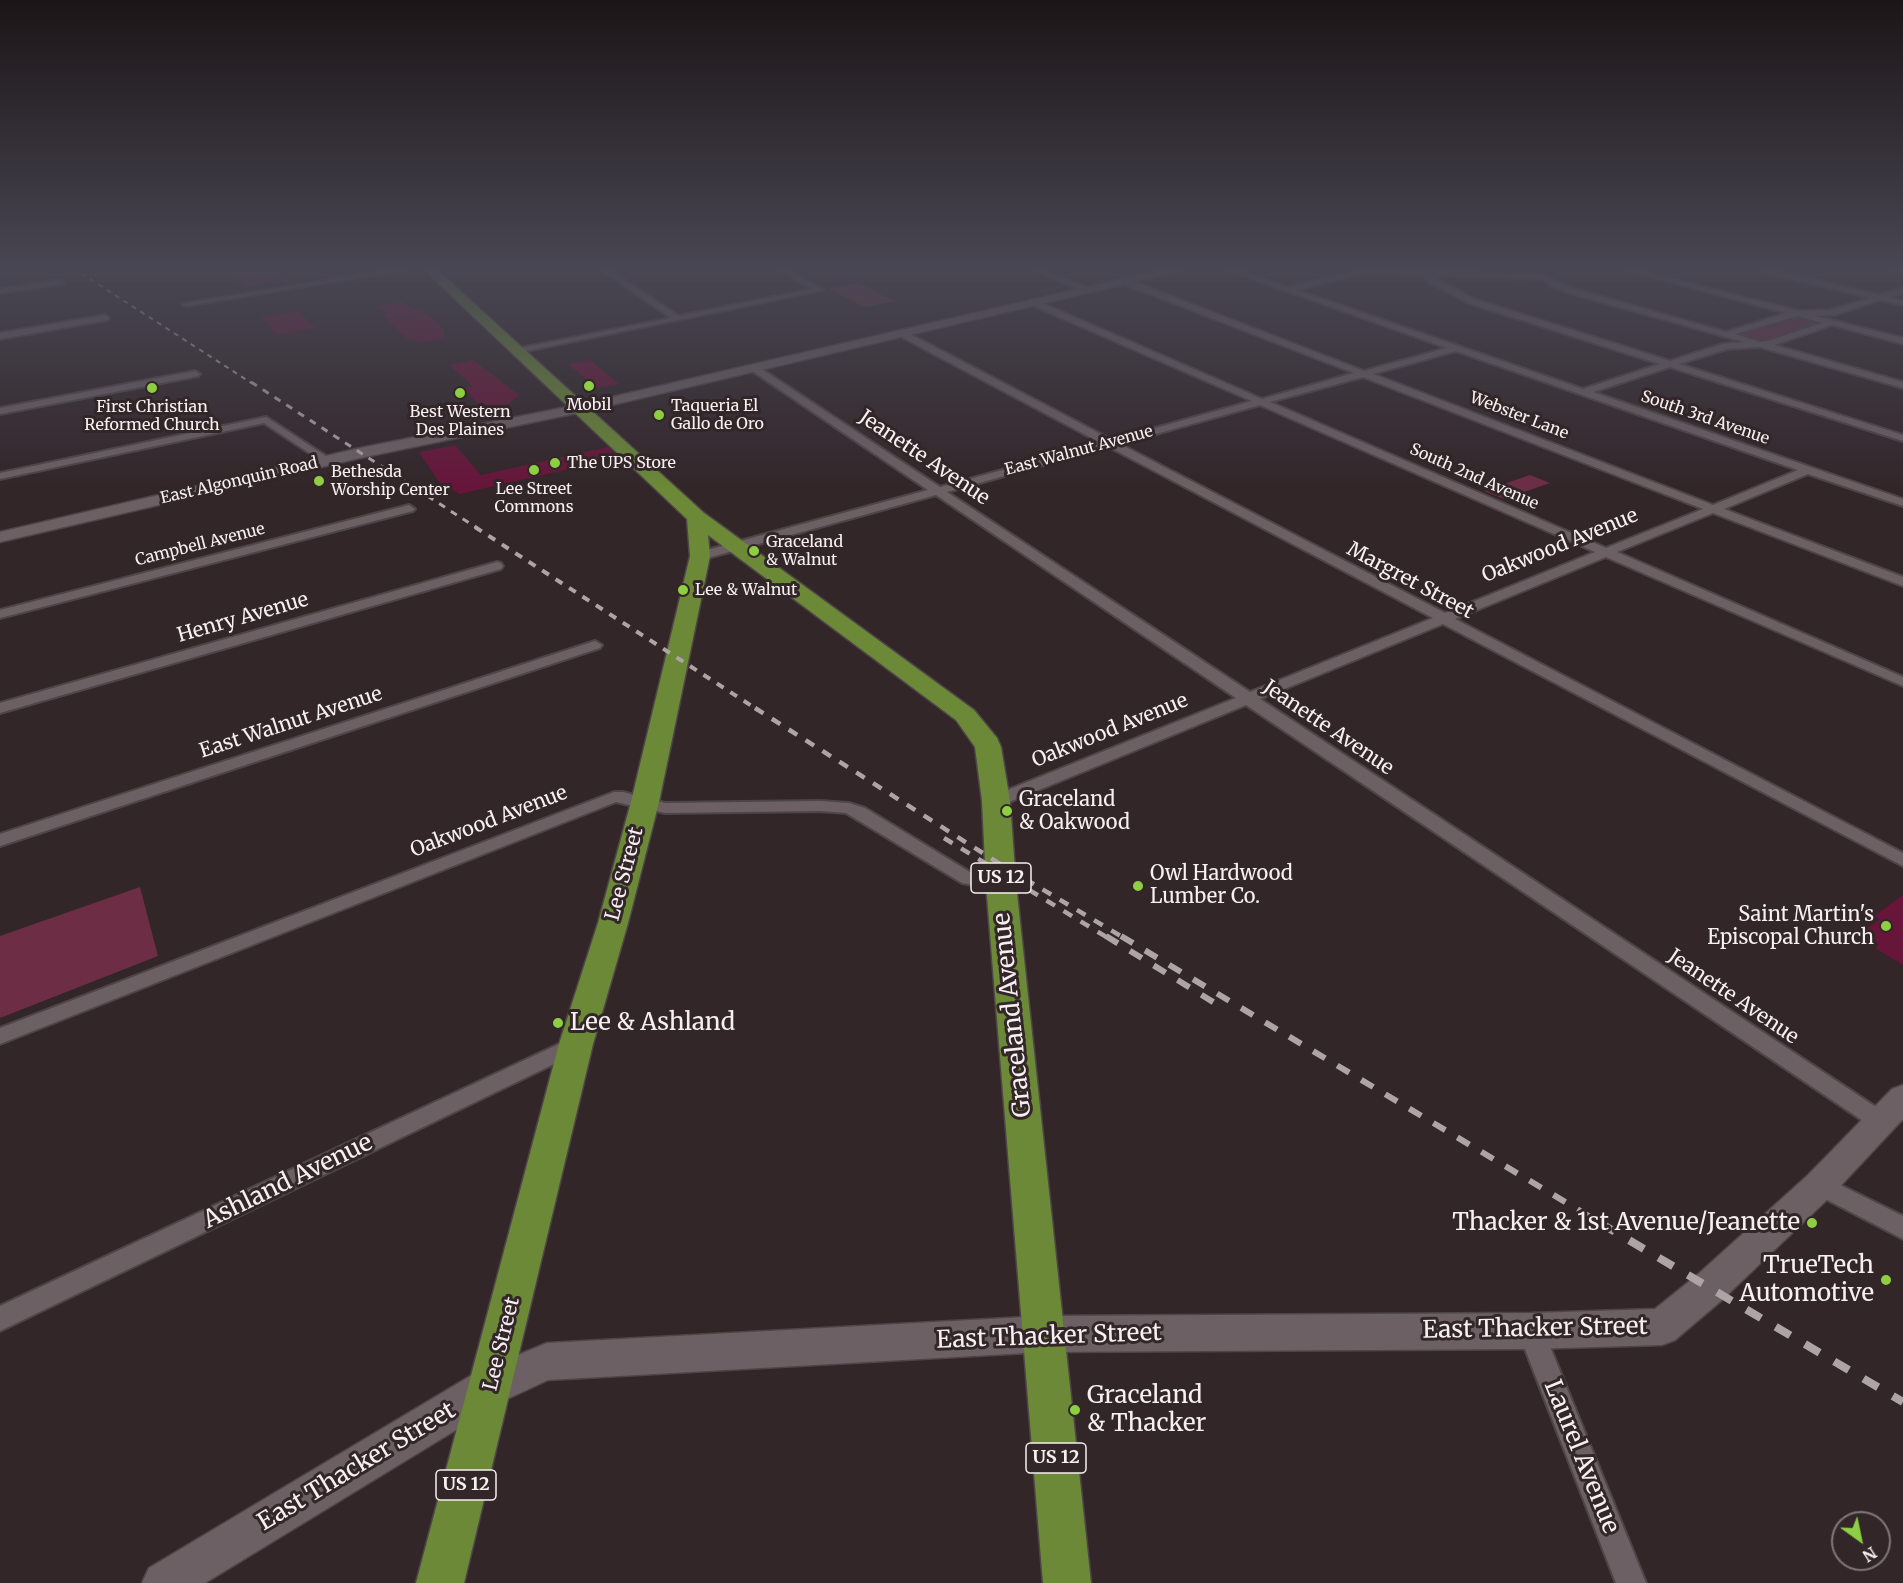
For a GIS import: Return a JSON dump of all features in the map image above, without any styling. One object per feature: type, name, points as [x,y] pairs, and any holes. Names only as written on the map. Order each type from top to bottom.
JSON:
[{"type":"main road","name":"US 12","points":[[510,342],[697,518]]},
{"type":"main road","name":"Graceland Avenue","points":[[697,518],[965,715],[980,732],[988,747],[996,801],[1000,884],[1045,1334],[1067,1583]]},
{"type":"main road","name":"Lee Street","points":[[441,1583],[576,1044],[613,923],[645,802],[700,556],[697,518]]},
{"type":"street","points":[[520,351],[565,342]]},
{"type":"street","name":"East Algonquin Road","points":[[0,537],[327,460],[582,408],[864,342]]},
{"type":"street","name":"Margret Street","points":[[918,342],[1903,860]]},
{"type":"street","name":"South 2nd Avenue","points":[[1124,342],[1903,682]]},
{"type":"street","name":"Webster Lane","points":[[1284,342],[1903,582]]},
{"type":"street","name":"South 3rd Avenue","points":[[1440,342],[1903,503]]},
{"type":"street","points":[[1596,342],[1903,438]]},
{"type":"street","points":[[1583,392],[1726,346],[1731,342]]},
{"type":"street","points":[[1750,342],[1903,385]]},
{"type":"street","points":[[1726,346],[1760,345],[1774,342]]},
{"type":"street","name":"East Walnut Avenue","points":[[700,556],[1457,348]]},
{"type":"street","name":"Jeanette Avenue","points":[[754,368],[1248,699],[1892,1110]]},
{"type":"street","points":[[0,411],[195,374]]},
{"type":"street","points":[[0,476],[266,420],[327,460]]},
{"type":"street","name":"Oakwood Avenue","points":[[996,801],[1808,470]]},
{"type":"street","name":"Campbell Avenue","points":[[0,614],[409,509]]},
{"type":"street","name":"Henry Avenue","points":[[0,708],[497,566]]},
{"type":"street","name":"East Walnut Avenue","points":[[0,840],[595,645]]},
{"type":"street","name":"Oakwood Avenue","points":[[0,1036],[614,797],[665,808],[820,806],[849,808],[866,816],[968,879],[1000,884]]},
{"type":"street","name":"Ashland Avenue","points":[[0,1319],[576,1044]]},
{"type":"street","name":"East Thacker Street","points":[[164,1583],[491,1386],[547,1362],[1045,1334],[1532,1331],[1662,1327],[1709,1288],[1820,1185],[1892,1110]]},
{"type":"street","points":[[1820,1185],[1903,1228]]},
{"type":"street","name":"Laurel Avenue","points":[[1532,1331],[1631,1583]]},
{"type":"shaded area","points":[[1530,475],[1550,483],[1504,499],[1484,491]]},
{"type":"shaded area","points":[[140,887],[158,956],[0,1018],[0,936]]},
{"type":"building","points":[[473,360],[519,395],[508,404],[482,407],[463,388],[473,386],[449,365]]},
{"type":"building","points":[[590,360],[619,384],[597,388],[568,364]]},
{"type":"building","name":"Lee Street Commons","points":[[455,445],[481,475],[608,447],[614,453],[586,465],[460,494],[439,482],[419,452]]},
{"type":"building","name":"Saint Martin's Episcopal Church","points":[[1903,895],[1903,965],[1875,948],[1879,945],[1859,934],[1880,919],[1874,916]]},
{"type":"railway","points":[[188,342],[253,384]]},
{"type":"railway","points":[[251,382],[477,528]]},
{"type":"railway","points":[[475,527],[758,710]]},
{"type":"railway","points":[[755,708],[1000,864],[1124,938]]},
{"type":"railway","points":[[944,838],[1108,938]]},
{"type":"railway","points":[[1106,936],[1218,1005]]},
{"type":"railway","points":[[1121,936],[1602,1224]]},
{"type":"railway","points":[[1600,1223],[1903,1402]]},
{"type":"place","name":"Mobil","points":[[589,386]]},
{"type":"place","name":"First Christian Reformed Church","points":[[152,388]]},
{"type":"place","name":"Best Western Des Plaines","points":[[460,393]]},
{"type":"place","name":"Taqueria El Gallo de Oro","points":[[659,415]]},
{"type":"place","name":"The UPS Store","points":[[555,463]]},
{"type":"place","name":"Lee Street Commons","points":[[534,470]]},
{"type":"place","name":"Bethesda Worship Center","points":[[319,481]]},
{"type":"place","name":"Graceland & Walnut","points":[[754,551]]},
{"type":"place","name":"Lee & Walnut","points":[[683,590]]},
{"type":"place","name":"Graceland & Oakwood","points":[[1007,811]]},
{"type":"place","name":"Owl Hardwood Lumber Co.","points":[[1138,886]]},
{"type":"place","name":"Saint Martin's Episcopal Church","points":[[1886,926]]},
{"type":"place","name":"Lee & Ashland","points":[[558,1023]]},
{"type":"place","name":"Thacker & 1st Avenue/Jeanette","points":[[1812,1223]]},
{"type":"place","name":"TrueTech Automotive","points":[[1886,1280]]},
{"type":"place","name":"Graceland & Thacker","points":[[1075,1410]]}]
